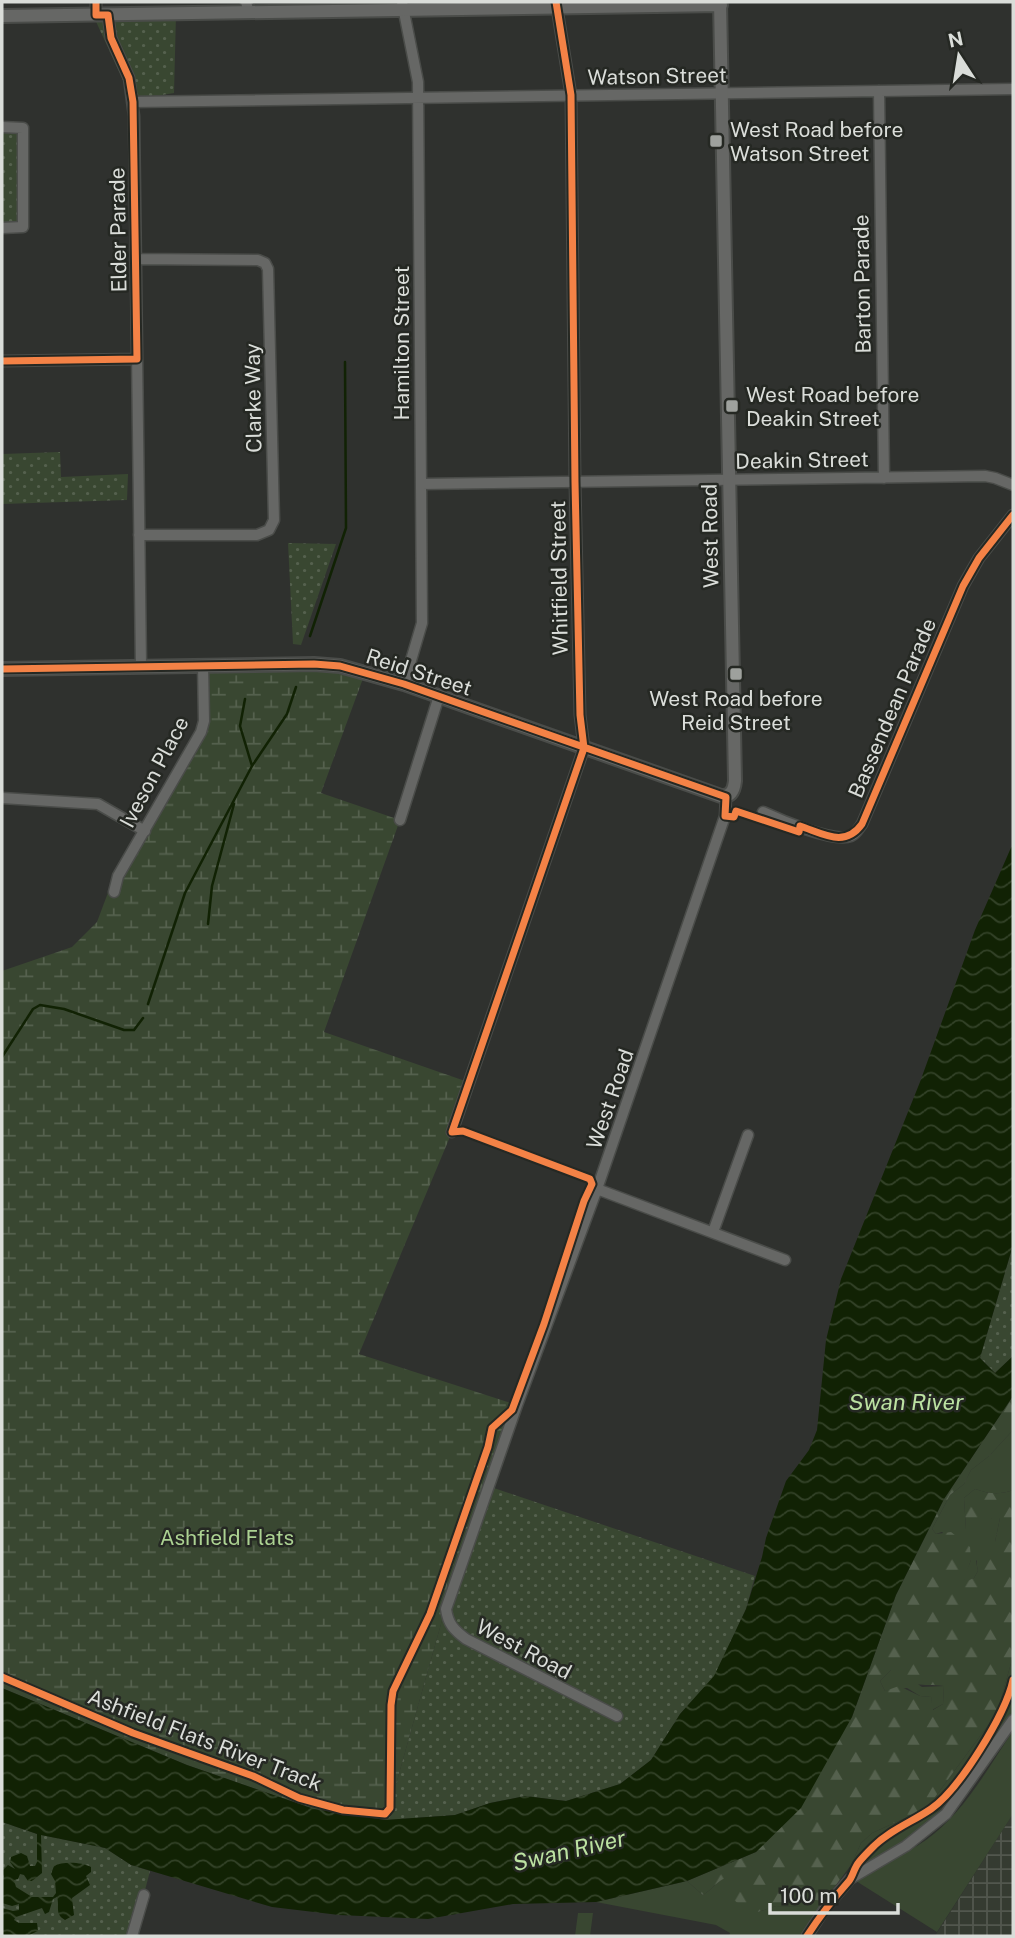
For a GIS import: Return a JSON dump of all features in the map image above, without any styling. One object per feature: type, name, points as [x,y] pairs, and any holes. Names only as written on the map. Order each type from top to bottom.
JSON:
[{"type":"street","points":[[2,16],[100,10],[247,7],[720,3]]},
{"type":"street","name":"West Road","points":[[617,1716],[466,1639],[454,1630],[446,1609],[513,1416],[597,1189],[725,816],[726,797],[733,791],[735,780],[720,3]]},
{"type":"street","name":"Whitfield Street","points":[[452,1132],[584,748],[580,715],[575,482],[571,95],[557,5]]},
{"type":"street","name":"Hamilton Street","points":[[403,6],[418,96],[422,624],[404,684]]},
{"type":"street","name":"Elder Parade","points":[[100,10],[129,78],[133,102],[141,666]]},
{"type":"street","name":"Watson Street","points":[[133,102],[1013,89]]},
{"type":"street","name":"Barton Parade","points":[[879,91],[884,478]]},
{"type":"street","points":[[2,127],[23,128],[23,228],[2,228]]},
{"type":"street","name":"Clarke Way","points":[[136,259],[258,260],[265,263],[268,269],[274,520],[269,530],[257,535],[139,535]]},
{"type":"street","points":[[2,361],[137,359]]},
{"type":"street","name":"Deakin Street","points":[[421,484],[985,476],[1013,485]]},
{"type":"street","name":"Bassendean Parade","points":[[763,812],[836,837],[852,836],[857,832],[962,586],[979,558],[1013,515]]},
{"type":"street","name":"Iveson Place","points":[[114,892],[118,876],[204,726],[203,665]]},
{"type":"street","name":"Reid Street","points":[[2,669],[327,665],[404,684],[726,797]]},
{"type":"street","points":[[400,820],[439,696]]},
{"type":"street","points":[[2,798],[98,804],[145,831]]},
{"type":"street","points":[[713,1232],[748,1135]]},
{"type":"street","points":[[597,1189],[785,1260]]},
{"type":"street","points":[[807,1936],[826,1907],[850,1879],[906,1846],[946,1814],[1013,1720]]},
{"type":"street","points":[[132,1936],[144,1895]]},
{"type":"shaded area","points":[[1013,1814],[1013,1936],[935,1936]]},
{"type":"green space","points":[[176,14],[174,93],[132,100],[93,15]]},
{"type":"green space","points":[[2,127],[23,128],[23,227],[2,228]]},
{"type":"green space","points":[[60,452],[61,477],[128,474],[127,500],[2,504],[2,454]]},
{"type":"green space","points":[[288,543],[336,544],[301,645],[293,644]]},
{"type":"green space","name":"Ashfield Flats","points":[[314,664],[365,673],[321,793],[400,820],[324,1032],[468,1082],[452,1132],[359,1354],[517,1405],[448,1599],[386,1820],[314,1809],[187,1765],[2,1688],[2,971],[72,947],[97,922],[115,874],[200,733],[200,666]]},
{"type":"green space","points":[[1013,1245],[1013,1356],[995,1373],[980,1358]]},
{"type":"green space","points":[[1013,1396],[1013,1430],[989,1456],[971,1470],[964,1484],[950,1495],[932,1529],[936,1534],[951,1532],[970,1547],[971,1560],[964,1579],[967,1581],[974,1578],[978,1571],[979,1552],[986,1541],[995,1542],[1000,1518],[992,1518],[981,1529],[966,1529],[964,1498],[975,1489],[994,1493],[1013,1490],[1013,1656],[997,1713],[927,1808],[872,1833],[861,1843],[851,1865],[824,1901],[815,1900],[803,1907],[776,1906],[758,1912],[743,1907],[730,1897],[735,1885],[729,1877],[718,1882],[703,1895],[687,1881],[756,1852],[852,1717],[896,1595],[944,1499]],"holes":[[[891,1670],[898,1670],[900,1680],[918,1685],[944,1686],[943,1704],[933,1710],[931,1697],[920,1696],[899,1686],[885,1691],[880,1681]]]},
{"type":"green space","points":[[1013,1430],[1013,1490],[994,1493],[975,1489],[964,1498],[966,1529],[992,1518],[1000,1518],[995,1542],[976,1561],[978,1571],[974,1578],[967,1582],[963,1579],[971,1560],[942,1532],[936,1534],[932,1529],[950,1495],[964,1484],[971,1470],[989,1456]]},
{"type":"green space","points":[[488,1486],[755,1576],[746,1609],[714,1677],[680,1714],[651,1760],[620,1784],[566,1801],[525,1796],[490,1803],[455,1815],[386,1820],[448,1599]]},
{"type":"green space","points":[[1013,1656],[1013,1715],[961,1788],[918,1833],[859,1869],[851,1865],[861,1843],[872,1833],[927,1808],[997,1713]]},
{"type":"green space","points":[[891,1670],[898,1670],[922,1687],[944,1686],[943,1704],[932,1710],[931,1697],[920,1696],[907,1688],[885,1691],[880,1681]]},
{"type":"green space","points":[[1013,1731],[1013,1814],[937,1932],[856,1881],[926,1840],[952,1817],[974,1790]]},
{"type":"green space","points":[[2,1822],[37,1834],[105,1848],[131,1865],[150,1871],[133,1936],[2,1936]]},
{"type":"green space","points":[[729,1876],[758,1912],[776,1906],[802,1907],[815,1900],[824,1901],[800,1936],[729,1936],[730,1933],[716,1925],[596,1902],[687,1881],[703,1895]]},
{"type":"green space","points":[[578,1913],[593,1913],[590,1936],[575,1936]]},
{"type":"water","name":"Swan River","points":[[1013,843],[1013,1245],[980,1358],[995,1373],[1013,1356],[1013,1396],[944,1499],[896,1595],[852,1717],[801,1808],[756,1852],[687,1881],[596,1902],[513,1904],[428,1919],[339,1915],[272,1907],[131,1865],[105,1848],[41,1835],[42,1873],[32,1881],[20,1874],[18,1879],[14,1880],[16,1887],[32,1897],[53,1897],[56,1893],[51,1874],[54,1866],[67,1863],[91,1867],[91,1872],[86,1876],[90,1885],[72,1898],[74,1915],[65,1920],[62,1918],[58,1912],[57,1897],[53,1899],[49,1912],[45,1914],[42,1908],[14,1920],[19,1923],[37,1923],[38,1931],[27,1936],[2,1936],[2,1908],[19,1910],[19,1904],[12,1906],[2,1903],[2,1871],[8,1865],[15,1869],[10,1862],[11,1857],[21,1853],[27,1856],[30,1866],[35,1866],[37,1834],[2,1822],[2,1688],[187,1765],[314,1809],[385,1820],[455,1815],[490,1803],[525,1796],[566,1801],[620,1784],[651,1760],[680,1714],[714,1676],[746,1609],[786,1481],[809,1450],[817,1430],[826,1340],[841,1279],[920,1082],[975,930]]},
{"type":"waterway","points":[[310,636],[346,528],[345,362]]},
{"type":"waterway","points":[[148,1004],[185,893],[252,766],[287,714],[296,687]]},
{"type":"waterway","points":[[245,699],[240,726],[252,766]]},
{"type":"waterway","points":[[208,924],[212,886],[234,804]]},
{"type":"waterway","points":[[2,1057],[33,1009],[40,1005],[64,1009],[124,1030],[134,1030],[143,1018]]},
{"type":"cycle path","points":[[2,361],[137,359],[133,102],[129,78],[111,38],[108,15],[96,15],[96,2]]},
{"type":"cycle path","name":"Ashfield Flats River Track","points":[[2,1677],[133,1733],[253,1776],[299,1798],[343,1810],[385,1814],[390,1808],[393,1691],[430,1614],[488,1447],[492,1428],[512,1410],[592,1184],[590,1179],[463,1131],[452,1132],[584,748],[580,715],[575,482],[571,95],[556,2]]},
{"type":"cycle path","points":[[2,669],[314,664],[340,666],[404,684],[726,797],[725,816],[734,817],[736,811],[799,832],[800,826],[834,837],[849,836],[862,824],[963,586],[979,558],[1013,515]]},
{"type":"cycle path","points":[[807,1936],[869,1851],[887,1836],[931,1809],[955,1785],[992,1730],[1013,1680]]},
{"type":"place","name":"West Road before Watson Street","points":[[716,141]]},
{"type":"place","name":"West Road before Deakin Street","points":[[732,406]]},
{"type":"place","name":"West Road before Reid Street","points":[[736,674]]}]
